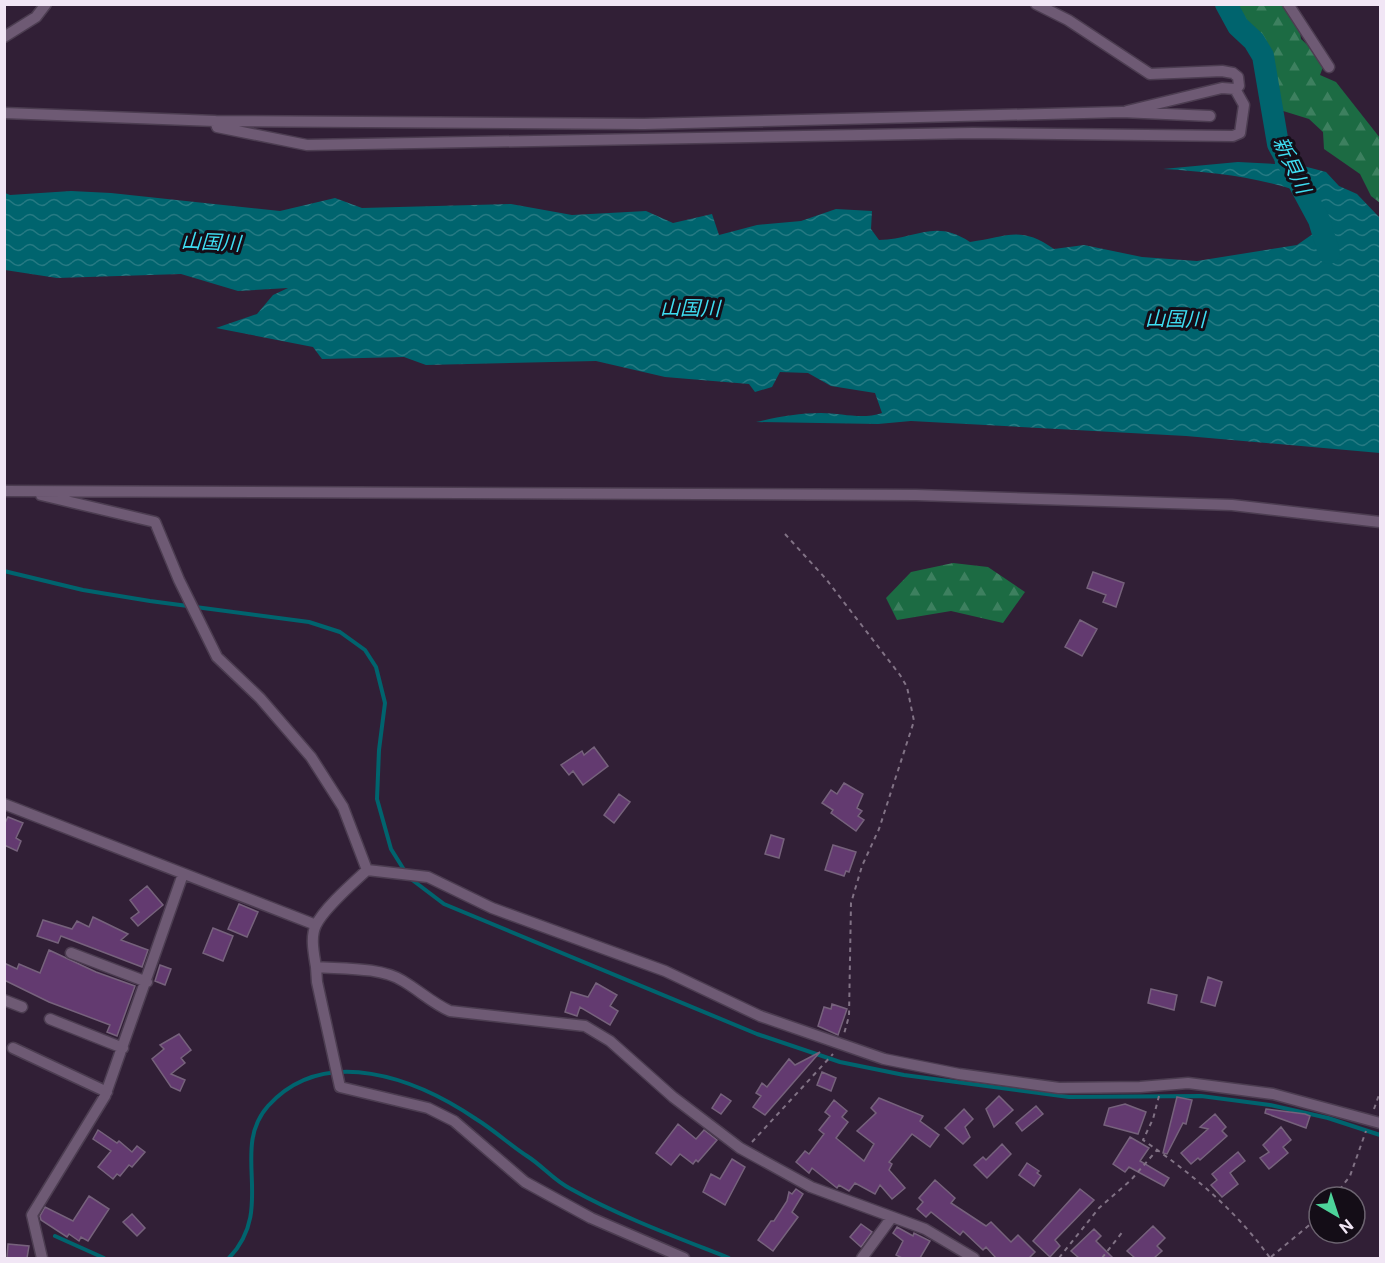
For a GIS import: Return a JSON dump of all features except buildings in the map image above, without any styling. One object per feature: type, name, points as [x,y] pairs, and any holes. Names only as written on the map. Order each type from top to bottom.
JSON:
[{"type":"street","points":[[4,37],[36,17],[46,4]]},
{"type":"street","points":[[1036,4],[1068,20],[1150,74],[1222,71],[1233,73],[1238,78],[1239,86],[1235,89],[1212,90],[1122,112]]},
{"type":"street","points":[[1288,4],[1329,68]]},
{"type":"street","points":[[215,121],[217,127],[307,145],[973,133],[1233,136],[1240,133],[1244,105],[1235,89]]},
{"type":"street","points":[[4,113],[215,121],[644,124],[1122,112],[1210,116]]},
{"type":"street","points":[[4,490],[916,495],[1232,505],[1380,522]]},
{"type":"street","points":[[23,491],[155,522],[179,580],[217,657],[260,698],[311,757],[343,807],[367,870]]},
{"type":"street","points":[[4,804],[316,925]]},
{"type":"street","points":[[684,1258],[591,1218],[525,1182],[454,1121],[428,1108],[340,1087],[317,982],[313,944],[316,925],[353,882],[367,870],[428,877],[492,908],[665,971],[760,1016],[841,1046],[884,1059],[948,1072],[1059,1088],[1188,1083],[1273,1094],[1375,1121]]},
{"type":"street","points":[[42,1258],[32,1215],[107,1092],[183,874]]},
{"type":"street","points":[[71,953],[147,982]]},
{"type":"street","points":[[316,967],[385,974],[402,980],[435,1005],[450,1011],[585,1026],[610,1041],[673,1097],[740,1148],[811,1187],[925,1229],[974,1258]]},
{"type":"street","points":[[4,1000],[22,1007]]},
{"type":"street","points":[[50,1019],[123,1048]]},
{"type":"street","points":[[13,1048],[107,1092]]},
{"type":"street","points":[[861,1258],[892,1217]]},
{"type":"path","points":[[740,1148],[747,1148],[841,1046],[849,1016],[850,903],[862,866],[879,829],[914,720],[907,687],[900,675],[826,579],[785,534]]},
{"type":"path","points":[[1162,1085],[1153,1119],[1143,1140],[1184,1168],[1223,1204],[1250,1231],[1270,1258],[1307,1228]]},
{"type":"path","points":[[1343,1185],[1350,1176],[1375,1121],[1380,1092]]},
{"type":"path","points":[[1059,1258],[1099,1208],[1131,1179],[1157,1150]]},
{"type":"path","points":[[1101,1258],[1124,1230]]},
{"type":"green space","points":[[1233,5],[1283,5],[1298,20],[1301,39],[1316,53],[1323,67],[1320,75],[1336,82],[1380,138],[1380,203],[1371,196],[1360,174],[1324,149],[1323,132],[1309,119],[1280,110],[1268,94],[1268,78],[1273,66],[1260,42]]},
{"type":"green space","points":[[953,563],[988,567],[1025,592],[1003,623],[951,611],[897,620],[886,598],[911,572]]},
{"type":"water","name":"山国川","points":[[1279,131],[1292,163],[1326,172],[1339,186],[1357,194],[1380,218],[1380,453],[1186,436],[911,421],[878,424],[756,422],[805,414],[829,413],[859,416],[882,413],[875,393],[831,386],[808,373],[780,372],[772,387],[755,392],[749,384],[665,377],[596,361],[426,365],[404,357],[322,359],[313,347],[216,328],[257,314],[273,295],[288,288],[238,291],[181,274],[57,278],[5,270],[5,193],[10,195],[71,191],[111,193],[280,211],[335,198],[362,208],[511,204],[572,215],[646,211],[673,223],[712,214],[719,235],[757,225],[801,221],[836,209],[872,211],[871,229],[879,240],[935,231],[957,235],[970,242],[1022,235],[1032,237],[1054,249],[1084,245],[1142,257],[1197,261],[1297,245],[1317,231],[1324,217],[1297,201],[1316,198],[1279,185],[1241,177],[1163,169],[1238,162],[1275,164],[1272,132]]},
{"type":"waterway","name":"新貝川","points":[[1226,4],[1238,26],[1254,41],[1263,56],[1278,144],[1319,220],[1329,253]]},
{"type":"waterway","points":[[4,571],[83,590],[309,622],[340,632],[365,650],[376,667],[385,703],[379,750],[377,799],[391,849],[406,873]]},
{"type":"waterway","points":[[411,879],[444,904],[757,1034],[840,1062],[904,1075],[1069,1097],[1201,1096],[1270,1105],[1328,1118],[1380,1135]]},
{"type":"waterway","points":[[229,1258],[243,1239],[250,1219],[252,1141],[257,1123],[268,1106],[291,1087],[316,1076],[343,1072],[371,1074],[427,1091],[483,1123],[565,1186],[629,1218],[729,1258]]},
{"type":"waterway","points":[[55,1236],[104,1258]]}]
